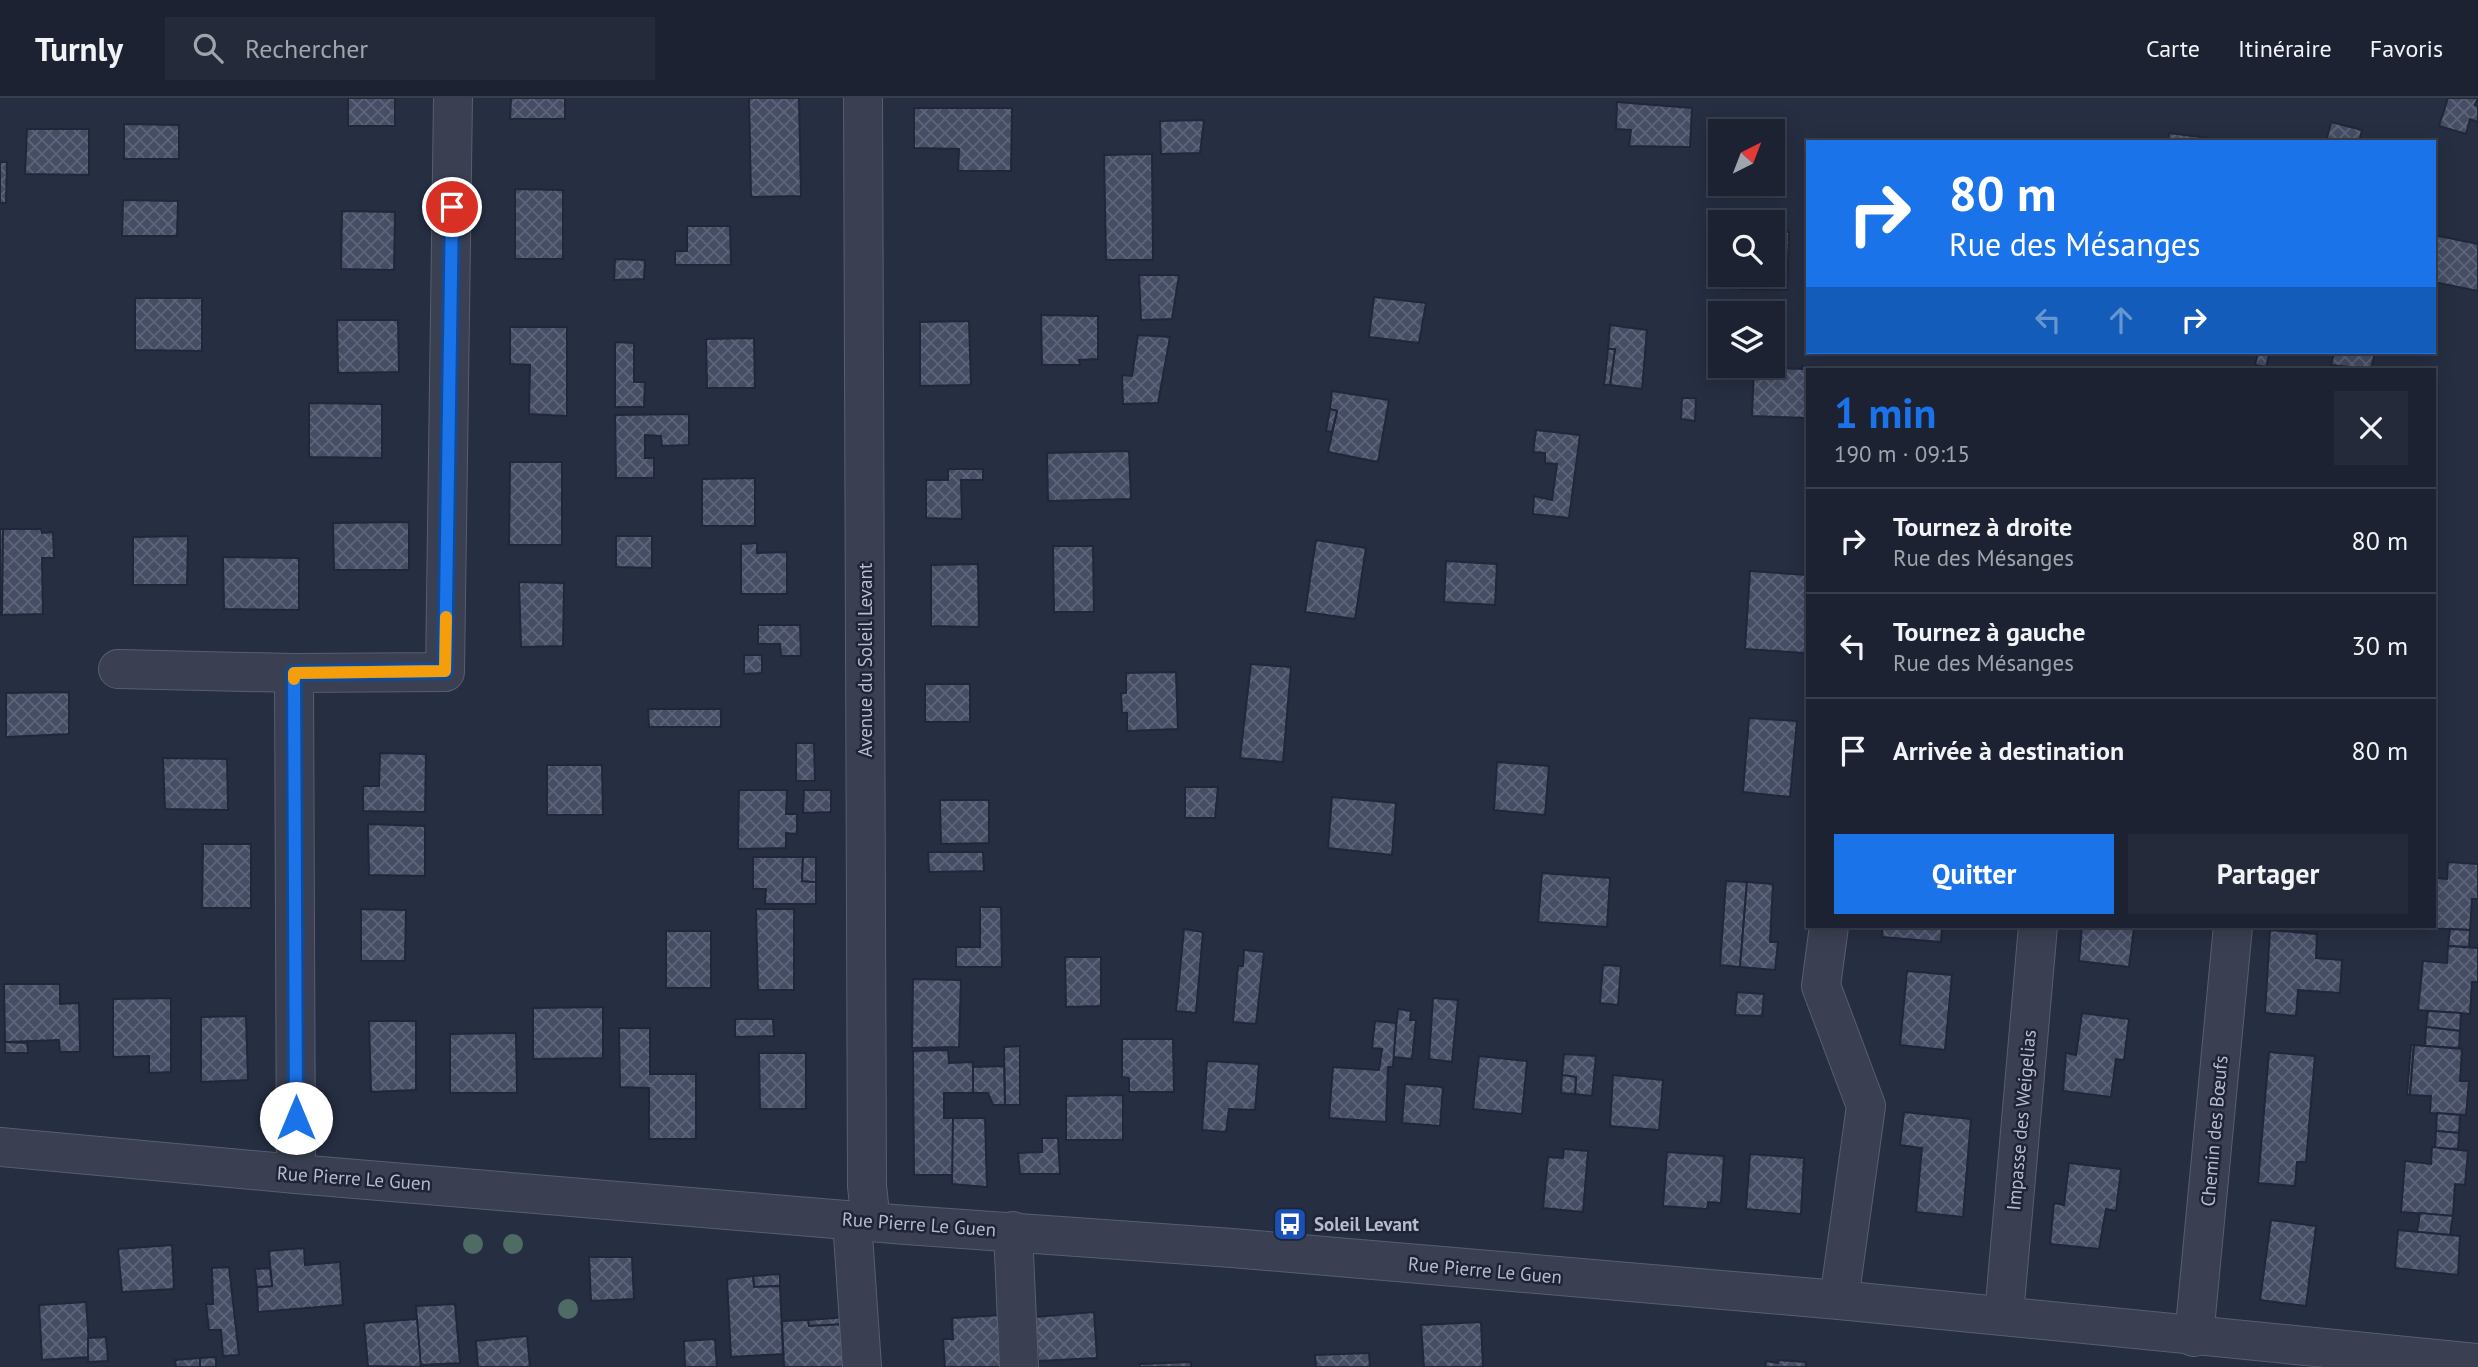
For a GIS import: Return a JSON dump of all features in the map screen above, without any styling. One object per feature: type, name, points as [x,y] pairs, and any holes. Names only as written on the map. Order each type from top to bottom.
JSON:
[{"type":"street","points":[[118,669],[294,673],[445,671],[453,98]]},
{"type":"street","name":"Avenue du Soleil Levant","points":[[862,1367],[862,1221],[867,1172],[863,98]]},
{"type":"street","points":[[294,673],[296,1174]]},
{"type":"street","points":[[1829,928],[1821,986],[1866,1106],[1839,1300],[2478,1363]]},
{"type":"street","name":"Impasse des Weigelias","points":[[2004,1315],[2038,928]]},
{"type":"street","name":"Chemin des Bœufs","points":[[2194,1337],[2233,928]]},
{"type":"street","name":"Rue Pierre Le Guen","points":[[0,1147],[296,1174],[1839,1300]]},
{"type":"street","points":[[1013,1231],[1018,1367]]},
{"type":"building","points":[[348,98],[395,98],[395,126],[348,126]]},
{"type":"building","points":[[511,98],[565,98],[565,119],[510,119]]},
{"type":"building","points":[[749,98],[799,98],[801,196],[751,197]]},
{"type":"building","points":[[2448,98],[2478,98],[2475,105],[2478,106],[2478,122],[2470,119],[2466,134],[2439,126]]},
{"type":"building","points":[[1617,102],[1692,108],[1690,147],[1629,146],[1631,130],[1616,129]]},
{"type":"building","points":[[914,108],[1012,108],[1011,171],[958,171],[959,149],[914,148]]},
{"type":"building","points":[[1204,120],[1200,153],[1161,154],[1160,121]]},
{"type":"building","points":[[2331,122],[2362,130],[2360,140],[2326,140]]},
{"type":"building","points":[[124,124],[179,125],[179,159],[124,159]]},
{"type":"building","points":[[27,129],[89,129],[89,175],[25,174]]},
{"type":"building","points":[[2169,133],[2208,138],[2208,140],[2168,140]]},
{"type":"building","points":[[1152,154],[1153,260],[1106,260],[1104,155]]},
{"type":"building","points":[[0,162],[7,162],[6,203],[0,203]]},
{"type":"building","points":[[515,189],[563,190],[563,259],[515,259]]},
{"type":"building","points":[[123,200],[178,201],[177,236],[122,236]]},
{"type":"building","points":[[342,211],[395,212],[394,270],[341,269]]},
{"type":"building","points":[[687,226],[730,226],[731,265],[675,265],[675,251],[687,251]]},
{"type":"building","points":[[1785,232],[1789,232],[1787,290],[1740,289],[1785,287]]},
{"type":"building","points":[[2436,235],[2478,244],[2478,291],[2436,282]]},
{"type":"building","points":[[615,259],[645,260],[644,279],[614,280]]},
{"type":"building","points":[[1139,275],[1179,275],[1172,319],[1141,320]]},
{"type":"building","points":[[1374,297],[1426,303],[1419,343],[1369,337]]},
{"type":"building","points":[[135,298],[202,298],[202,351],[135,350]]},
{"type":"building","points":[[1041,315],[1098,316],[1098,359],[1079,360],[1080,365],[1042,365]]},
{"type":"building","points":[[337,320],[398,320],[399,372],[338,373]]},
{"type":"building","points":[[969,321],[971,385],[920,386],[920,322]]},
{"type":"building","points":[[1610,325],[1647,330],[1642,389],[1610,385],[1615,349],[1608,349]]},
{"type":"building","points":[[510,327],[567,327],[567,416],[529,414],[530,365],[510,364]]},
{"type":"building","points":[[1138,335],[1170,337],[1158,403],[1123,404],[1122,375],[1132,376]]},
{"type":"building","points":[[754,338],[755,388],[707,388],[706,339]]},
{"type":"building","points":[[615,342],[634,343],[634,382],[645,382],[644,407],[615,407]]},
{"type":"building","points":[[1608,349],[1615,349],[1610,385],[1604,385]]},
{"type":"building","points":[[2258,354],[2269,354],[2266,367],[2255,365]]},
{"type":"building","points":[[2334,354],[2375,354],[2371,368],[2331,365]]},
{"type":"building","points":[[1827,367],[1806,368],[1806,418],[1752,416],[1754,378],[1785,378],[1785,368]]},
{"type":"building","points":[[1332,391],[1389,400],[1378,462],[1328,452],[1337,411],[1330,409]]},
{"type":"building","points":[[1682,398],[1696,398],[1695,421],[1681,419]]},
{"type":"building","points":[[309,403],[382,404],[382,458],[309,457]]},
{"type":"building","points":[[1330,409],[1337,411],[1332,432],[1326,431]]},
{"type":"building","points":[[689,414],[689,445],[662,446],[661,436],[645,435],[645,458],[654,458],[654,478],[616,478],[615,415]]},
{"type":"building","points":[[1536,430],[1580,435],[1569,518],[1533,514],[1534,496],[1552,500],[1557,464],[1545,463],[1545,453],[1533,452]]},
{"type":"building","points":[[1129,451],[1131,499],[1048,501],[1047,453]]},
{"type":"building","points":[[510,462],[562,462],[562,545],[509,545]]},
{"type":"building","points":[[948,469],[983,469],[983,480],[961,480],[962,519],[926,518],[926,480],[948,480]]},
{"type":"building","points":[[755,478],[755,526],[702,526],[702,479]]},
{"type":"building","points":[[409,522],[409,570],[334,570],[333,523]]},
{"type":"building","points":[[0,529],[3,529],[2,615],[0,615]]},
{"type":"building","points":[[3,529],[41,529],[42,533],[53,532],[54,558],[42,558],[43,614],[2,615]]},
{"type":"building","points":[[188,536],[187,585],[133,585],[133,537]]},
{"type":"building","points":[[616,536],[652,536],[652,568],[616,567]]},
{"type":"building","points":[[1316,540],[1366,548],[1355,619],[1305,612]]},
{"type":"building","points":[[757,543],[757,553],[787,552],[787,594],[741,594],[741,544]]},
{"type":"building","points":[[1053,546],[1093,546],[1094,612],[1054,612]]},
{"type":"building","points":[[223,557],[299,558],[299,610],[224,609]]},
{"type":"building","points":[[1446,561],[1497,564],[1495,605],[1444,602]]},
{"type":"building","points":[[978,564],[979,627],[931,626],[931,565]]},
{"type":"building","points":[[1750,571],[1806,575],[1805,653],[1745,649]]},
{"type":"building","points":[[519,582],[564,583],[563,646],[521,647]]},
{"type":"building","points":[[758,625],[800,625],[801,656],[781,656],[780,644],[758,644]]},
{"type":"building","points":[[744,655],[762,655],[762,673],[744,674]]},
{"type":"building","points":[[1251,664],[1291,667],[1283,762],[1240,758]]},
{"type":"building","points":[[1176,672],[1178,729],[1127,731],[1127,713],[1122,713],[1121,693],[1126,693],[1126,673]]},
{"type":"building","points":[[925,684],[970,684],[970,722],[925,722]]},
{"type":"building","points":[[69,692],[69,734],[6,737],[6,693]]},
{"type":"building","points":[[648,709],[721,709],[721,727],[649,727]]},
{"type":"building","points":[[1749,718],[1797,721],[1790,797],[1743,792]]},
{"type":"building","points":[[796,743],[814,743],[815,781],[796,781]]},
{"type":"building","points":[[380,753],[426,754],[425,812],[363,811],[363,786],[379,786]]},
{"type":"building","points":[[163,758],[227,759],[228,810],[165,809]]},
{"type":"building","points":[[1497,762],[1549,766],[1545,815],[1494,810]]},
{"type":"building","points":[[547,765],[602,765],[603,815],[547,815]]},
{"type":"building","points":[[1185,787],[1218,787],[1215,818],[1185,818]]},
{"type":"building","points":[[739,790],[787,790],[786,814],[797,814],[797,834],[786,833],[786,848],[738,849]]},
{"type":"building","points":[[804,790],[831,790],[831,812],[803,813]]},
{"type":"building","points":[[1332,797],[1396,803],[1392,855],[1328,848]]},
{"type":"building","points":[[940,800],[989,800],[989,843],[941,844]]},
{"type":"building","points":[[368,824],[425,826],[425,876],[369,875]]},
{"type":"building","points":[[203,844],[251,844],[251,908],[202,908]]},
{"type":"building","points":[[928,852],[983,852],[984,871],[929,872]]},
{"type":"building","points":[[753,857],[803,857],[802,881],[816,882],[816,904],[765,904],[766,889],[753,889]]},
{"type":"building","points":[[803,857],[816,857],[816,882],[802,881]]},
{"type":"building","points":[[2448,862],[2478,864],[2478,899],[2472,899],[2470,930],[2424,928],[2436,928],[2436,878],[2447,879]]},
{"type":"building","points":[[1542,873],[1610,878],[1607,927],[1538,922]]},
{"type":"building","points":[[1726,881],[1747,882],[1740,967],[1720,965]]},
{"type":"building","points":[[1747,882],[1773,884],[1770,942],[1778,942],[1775,970],[1740,967]]},
{"type":"building","points":[[980,907],[1001,907],[1002,967],[956,967],[956,947],[980,947]]},
{"type":"building","points":[[361,909],[406,910],[405,961],[361,961]]},
{"type":"building","points":[[756,909],[794,909],[794,990],[758,990]]},
{"type":"building","points":[[1883,928],[1942,928],[1941,942],[1882,937]]},
{"type":"building","points":[[2082,928],[2134,928],[2129,967],[2079,961]]},
{"type":"building","points":[[1184,929],[1203,932],[1196,1013],[1176,1011]]},
{"type":"building","points":[[2450,929],[2470,930],[2469,947],[2448,946]]},
{"type":"building","points":[[2270,930],[2317,934],[2316,958],[2342,960],[2340,993],[2298,990],[2296,1016],[2265,1013]]},
{"type":"building","points":[[666,931],[711,931],[711,988],[666,988]]},
{"type":"building","points":[[2448,946],[2478,948],[2478,982],[2472,982],[2470,1014],[2418,1010],[2423,961],[2447,963]]},
{"type":"building","points":[[1244,950],[1264,952],[1256,1024],[1233,1022],[1238,966],[1243,966]]},
{"type":"building","points":[[1065,957],[1101,957],[1101,1006],[1066,1007]]},
{"type":"building","points":[[1603,965],[1621,966],[1618,1005],[1600,1003]]},
{"type":"building","points":[[1907,971],[1952,975],[1945,1050],[1900,1045]]},
{"type":"building","points":[[913,979],[961,980],[959,1047],[912,1048]]},
{"type":"building","points":[[4,984],[60,984],[60,1004],[79,1003],[80,1052],[60,1052],[59,1040],[5,1042]]},
{"type":"building","points":[[1737,992],[1764,994],[1762,1016],[1735,1015]]},
{"type":"building","points":[[171,998],[171,1072],[149,1073],[149,1056],[113,1057],[113,999]]},
{"type":"building","points":[[1433,998],[1458,1000],[1452,1062],[1429,1059]]},
{"type":"building","points":[[603,1007],[603,1058],[533,1059],[533,1008]]},
{"type":"building","points":[[1398,1009],[1411,1011],[1410,1020],[1416,1020],[1412,1059],[1393,1057]]},
{"type":"building","points":[[2428,1011],[2461,1013],[2460,1031],[2426,1027]]},
{"type":"building","points":[[2082,1013],[2129,1019],[2124,1060],[2116,1059],[2111,1097],[2063,1091],[2066,1053],[2076,1055]]},
{"type":"building","points":[[246,1016],[248,1080],[201,1082],[201,1017]]},
{"type":"building","points":[[735,1019],[773,1019],[774,1036],[735,1037]]},
{"type":"building","points":[[369,1021],[416,1021],[416,1090],[371,1092]]},
{"type":"building","points":[[1375,1021],[1396,1023],[1393,1067],[1388,1067],[1386,1122],[1329,1118],[1333,1067],[1379,1070],[1382,1049],[1372,1048]]},
{"type":"building","points":[[2426,1027],[2460,1031],[2459,1048],[2425,1046]]},
{"type":"building","points":[[619,1028],[650,1028],[650,1074],[696,1074],[696,1139],[649,1139],[649,1088],[620,1087]]},
{"type":"building","points":[[516,1033],[517,1093],[450,1093],[450,1034]]},
{"type":"building","points":[[1122,1039],[1173,1039],[1174,1092],[1129,1092],[1129,1078],[1122,1077]]},
{"type":"building","points":[[5,1042],[27,1043],[28,1053],[5,1053]]},
{"type":"building","points":[[2411,1045],[2414,1045],[2410,1095],[2407,1094]]},
{"type":"building","points":[[2414,1045],[2462,1049],[2460,1081],[2469,1081],[2466,1115],[2430,1113],[2431,1096],[2410,1095]]},
{"type":"building","points":[[1020,1046],[1020,1105],[1005,1105],[1004,1047]]},
{"type":"building","points":[[948,1050],[949,1063],[973,1062],[973,1093],[944,1093],[944,1118],[953,1118],[953,1175],[914,1175],[913,1051]]},
{"type":"building","points":[[2269,1052],[2315,1056],[2306,1162],[2297,1162],[2295,1186],[2258,1183]]},
{"type":"building","points":[[759,1053],[806,1053],[806,1109],[760,1109]]},
{"type":"building","points":[[1564,1054],[1596,1056],[1592,1096],[1575,1094],[1576,1077],[1562,1075]]},
{"type":"building","points":[[1479,1056],[1527,1061],[1522,1114],[1473,1109]]},
{"type":"building","points":[[1207,1061],[1259,1064],[1255,1110],[1229,1109],[1226,1132],[1202,1130]]},
{"type":"building","points":[[1004,1066],[1005,1105],[993,1105],[988,1093],[973,1093],[973,1067]]},
{"type":"building","points":[[1562,1075],[1576,1077],[1575,1094],[1561,1093]]},
{"type":"building","points":[[1613,1075],[1663,1080],[1659,1130],[1610,1126]]},
{"type":"building","points":[[1405,1084],[1443,1087],[1440,1126],[1402,1123]]},
{"type":"building","points":[[1123,1095],[1123,1140],[1066,1140],[1066,1096]]},
{"type":"building","points":[[1904,1112],[1971,1119],[1963,1217],[1916,1212],[1922,1148],[1900,1145]]},
{"type":"building","points":[[2437,1113],[2460,1115],[2459,1133],[2436,1131]]},
{"type":"building","points":[[953,1118],[985,1118],[987,1187],[952,1184]]},
{"type":"building","points":[[2436,1131],[2459,1133],[2458,1149],[2435,1148]]},
{"type":"building","points":[[1042,1138],[1058,1138],[1060,1174],[1020,1174],[1018,1153],[1042,1152]]},
{"type":"building","points":[[2432,1147],[2468,1151],[2465,1185],[2455,1184],[2453,1216],[2401,1212],[2405,1161],[2431,1164]]},
{"type":"building","points":[[1564,1149],[1588,1151],[1583,1212],[1543,1208],[1548,1157],[1563,1158]]},
{"type":"building","points":[[1667,1152],[1724,1156],[1721,1203],[1708,1202],[1707,1209],[1663,1206]]},
{"type":"building","points":[[1750,1154],[1804,1158],[1801,1214],[1746,1209]]},
{"type":"building","points":[[2069,1163],[2121,1169],[2116,1211],[2106,1209],[2099,1249],[2050,1244],[2054,1203],[2064,1205]]},
{"type":"building","points":[[2420,1213],[2453,1216],[2450,1235],[2417,1232]]},
{"type":"building","points":[[2271,1220],[2316,1226],[2306,1306],[2260,1300]]},
{"type":"building","points":[[2398,1230],[2460,1236],[2458,1275],[2395,1268]]},
{"type":"building","points":[[172,1245],[174,1289],[122,1292],[118,1249]]},
{"type":"building","points":[[304,1248],[305,1265],[340,1262],[343,1305],[258,1312],[257,1287],[272,1286],[269,1251]]},
{"type":"building","points":[[589,1257],[632,1257],[634,1299],[591,1301]]},
{"type":"building","points":[[229,1267],[239,1355],[223,1356],[221,1330],[209,1330],[206,1304],[213,1304],[212,1268]]},
{"type":"building","points":[[270,1268],[272,1286],[257,1287],[255,1269]]},
{"type":"building","points":[[780,1274],[780,1286],[754,1287],[753,1276]]},
{"type":"building","points":[[753,1276],[754,1287],[780,1286],[783,1354],[731,1357],[727,1279]]},
{"type":"building","points":[[86,1302],[90,1357],[42,1360],[39,1305]]},
{"type":"building","points":[[455,1304],[460,1363],[420,1365],[416,1306]]},
{"type":"building","points":[[1094,1312],[1097,1358],[1038,1361],[1035,1317]]},
{"type":"building","points":[[1002,1315],[1004,1367],[945,1367],[943,1339],[953,1339],[952,1318]]},
{"type":"building","points":[[848,1317],[848,1324],[809,1326],[808,1320]]},
{"type":"building","points":[[417,1319],[421,1367],[368,1366],[364,1323]]},
{"type":"building","points":[[808,1320],[809,1326],[848,1324],[851,1367],[784,1367],[782,1321]]},
{"type":"building","points":[[1481,1322],[1483,1367],[1424,1367],[1421,1325]]},
{"type":"building","points":[[527,1336],[530,1367],[478,1367],[476,1341]]},
{"type":"building","points":[[106,1337],[108,1361],[88,1362],[88,1338]]},
{"type":"building","points":[[715,1339],[717,1367],[685,1367],[684,1341]]},
{"type":"building","points":[[1369,1353],[1370,1367],[1316,1367],[1315,1355]]},
{"type":"building","points":[[216,1357],[216,1367],[200,1367],[200,1358]]},
{"type":"building","points":[[200,1358],[200,1367],[176,1367],[175,1360]]},
{"type":"building","points":[[1778,1360],[1806,1362],[1806,1367],[1765,1367],[1766,1361],[1778,1363]]},
{"type":"building","points":[[1191,1362],[1191,1367],[1140,1367],[1140,1364]]},
{"type":"slow traffic","points":[[294,679],[294,673],[445,671],[446,617]]},
{"type":"place","name":"Soleil Levant","points":[[1290,1224]]},
{"type":"route","points":[[296,1118],[294,673],[445,671],[452,207]]}]
